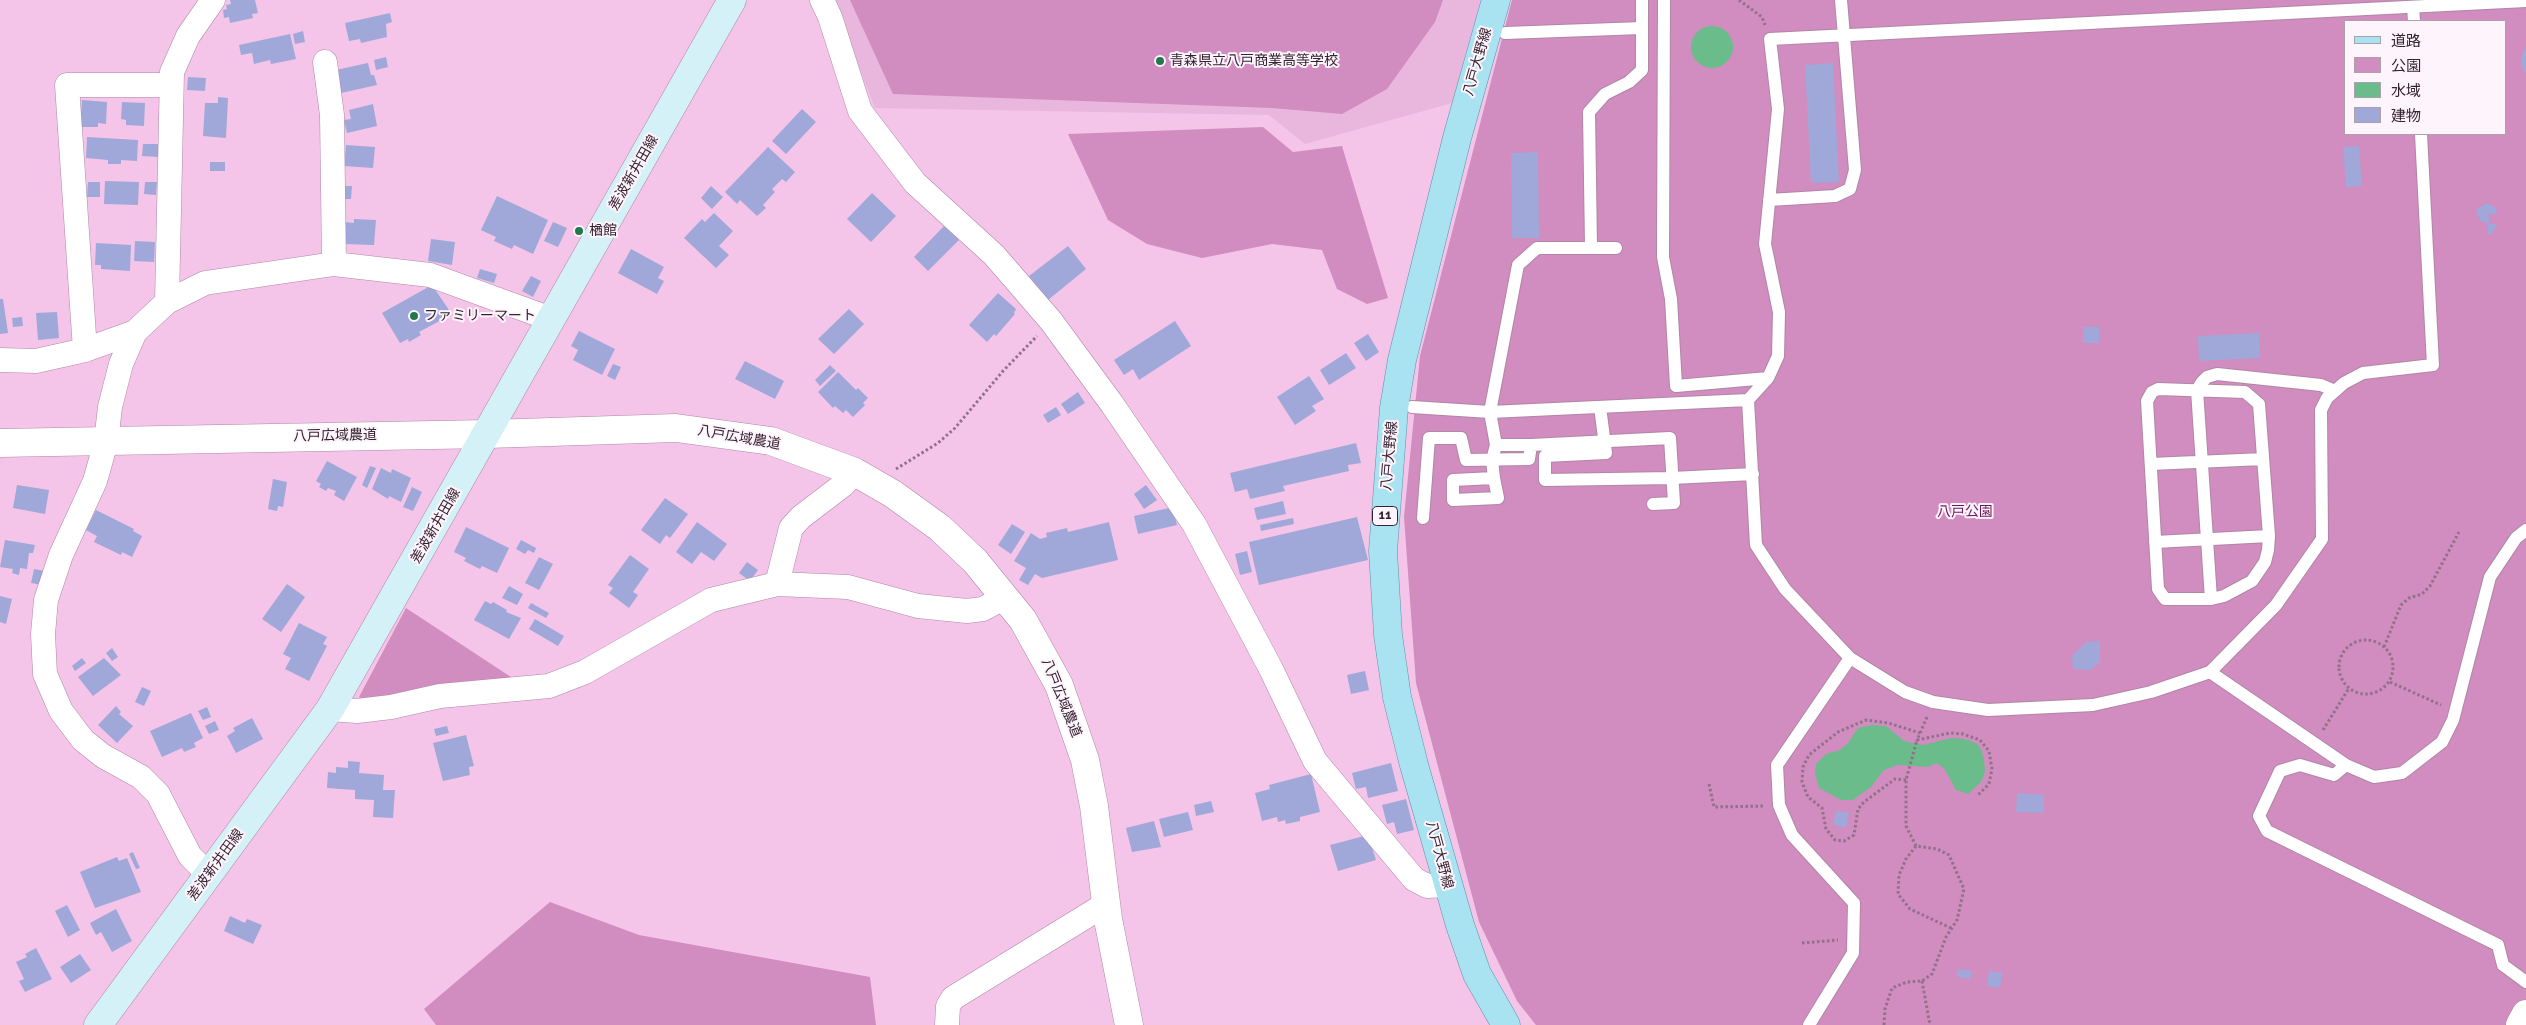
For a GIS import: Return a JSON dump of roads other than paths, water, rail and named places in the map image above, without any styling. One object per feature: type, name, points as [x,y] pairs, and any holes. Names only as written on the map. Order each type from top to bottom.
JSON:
[{"type":"main road","name":"差波新井田線","points":[[98,1025],[330,709],[488,434],[732,0]]},
{"type":"main road","name":"八戸大野線","points":[[1496,0],[1457,138],[1402,360],[1394,408],[1383,550],[1388,635],[1397,697],[1446,885],[1477,974],[1506,1025]]},
{"type":"street","points":[[167,302],[172,72],[188,36],[213,0]]},
{"type":"street","points":[[822,0],[830,17],[860,111],[915,183],[994,255],[1051,321],[1112,404],[1194,524],[1271,669],[1315,761],[1414,879],[1427,886],[1446,885]]},
{"type":"street","points":[[325,62],[332,115],[334,264]]},
{"type":"street","points":[[85,350],[66,85],[171,85]]},
{"type":"street","points":[[209,875],[190,856],[158,794],[141,777],[103,756],[83,740],[61,711],[45,674],[43,634],[46,600],[61,554],[95,481],[106,442],[110,407],[121,364],[135,332],[167,302],[205,283],[334,264],[430,275],[551,319]]},
{"type":"street","points":[[0,360],[36,361],[85,350],[135,332]]},
{"type":"street","name":"八戸広域農道","points":[[0,443],[488,434],[676,428],[771,441],[855,472],[880,486],[940,528],[975,561],[1005,597],[1043,652],[1060,685],[1085,760],[1094,806],[1106,904],[1117,972],[1129,1025]]},
{"type":"street","points":[[777,584],[791,528],[801,516],[843,485],[855,472]]},
{"type":"street","points":[[330,709],[366,710],[391,708],[440,696],[550,686],[585,672],[711,600],[777,584],[848,587],[918,606],[967,611],[984,609],[1005,597]]},
{"type":"street","points":[[947,1025],[948,1006],[953,998],[1106,904]]},
{"type":"street","points":[[2520,1025],[2526,1014]]},
{"type":"lane","points":[[1591,247],[1590,112],[1605,94],[1629,82],[1642,70],[1642,0]]},
{"type":"lane","points":[[1664,0],[1663,257],[1671,299],[1676,386],[1768,378]]},
{"type":"lane","points":[[1769,200],[1835,196],[1850,189],[1855,170],[1842,36],[1841,0]]},
{"type":"lane","points":[[1412,407],[1490,412],[1748,400],[1768,378],[1778,356],[1779,312],[1764,244],[1778,109],[1770,40],[2394,4],[2413,7],[2526,1]]},
{"type":"lane","points":[[2413,7],[2414,20]]},
{"type":"lane","points":[[1505,33],[1642,28]]},
{"type":"lane","points":[[1748,400],[1756,545],[1785,589],[1850,658],[1905,692],[1933,702],[1988,710],[2093,705],[2151,692],[2210,672],[2276,605],[2322,539],[2321,410],[2327,398],[2344,383],[2363,374],[2433,365],[2421,135]]},
{"type":"lane","points":[[1494,478],[1492,460],[1496,445],[1490,412],[1518,264],[1537,248],[1616,248]]},
{"type":"lane","points":[[2211,599],[2197,390],[2207,377],[2217,374],[2320,385],[2335,391]]},
{"type":"lane","points":[[2158,389],[2197,390],[2245,392],[2255,398],[2261,412],[2269,536],[2266,562],[2247,586],[2224,596],[2211,599],[2173,600],[2166,599],[2158,589],[2147,401],[2149,395],[2158,389]]},
{"type":"lane","points":[[1600,407],[1606,453],[1545,456],[1544,480],[1672,478],[1753,474]]},
{"type":"lane","points":[[1423,518],[1429,438],[1461,438],[1466,460],[1529,459],[1531,445]]},
{"type":"lane","points":[[1496,445],[1670,438],[1674,503],[1652,504]]},
{"type":"lane","points":[[2151,464],[2264,459]]},
{"type":"lane","points":[[2210,672],[2346,765],[2374,777],[2402,773],[2442,742],[2455,711],[2490,577],[2516,538],[2526,530]]},
{"type":"lane","points":[[2155,542],[2269,536]]},
{"type":"lane","points":[[1809,1025],[1854,953],[1854,903],[1792,835],[1779,805],[1777,765],[1850,658]]},
{"type":"lane","points":[[2346,765],[2334,775],[2300,765],[2280,771],[2259,816],[2267,831],[2498,945],[2503,965],[2526,982]]},
{"type":"water","points":[[1712,26],[1727,32],[1733,47],[1727,62],[1712,68],[1697,62],[1691,47],[1697,32]]},
{"type":"water","points":[[1872,725],[1886,726],[1904,741],[1923,745],[1951,738],[1965,739],[1976,743],[1981,749],[1984,759],[1985,772],[1981,782],[1968,794],[1956,790],[1944,768],[1936,763],[1928,767],[1898,765],[1884,770],[1871,787],[1853,800],[1841,800],[1819,788],[1815,774],[1816,764],[1826,754],[1840,750],[1848,743],[1858,728]]},
{"type":"place","name":"青森県立八戸商業高等学校","points":[[1160,61]]},
{"type":"place","name":"楢館","points":[[579,231]]},
{"type":"place","name":"ファミリーマート","points":[[414,316]]},
{"type":"park label","name":"八戸公園","points":[[1965,512]]}]
